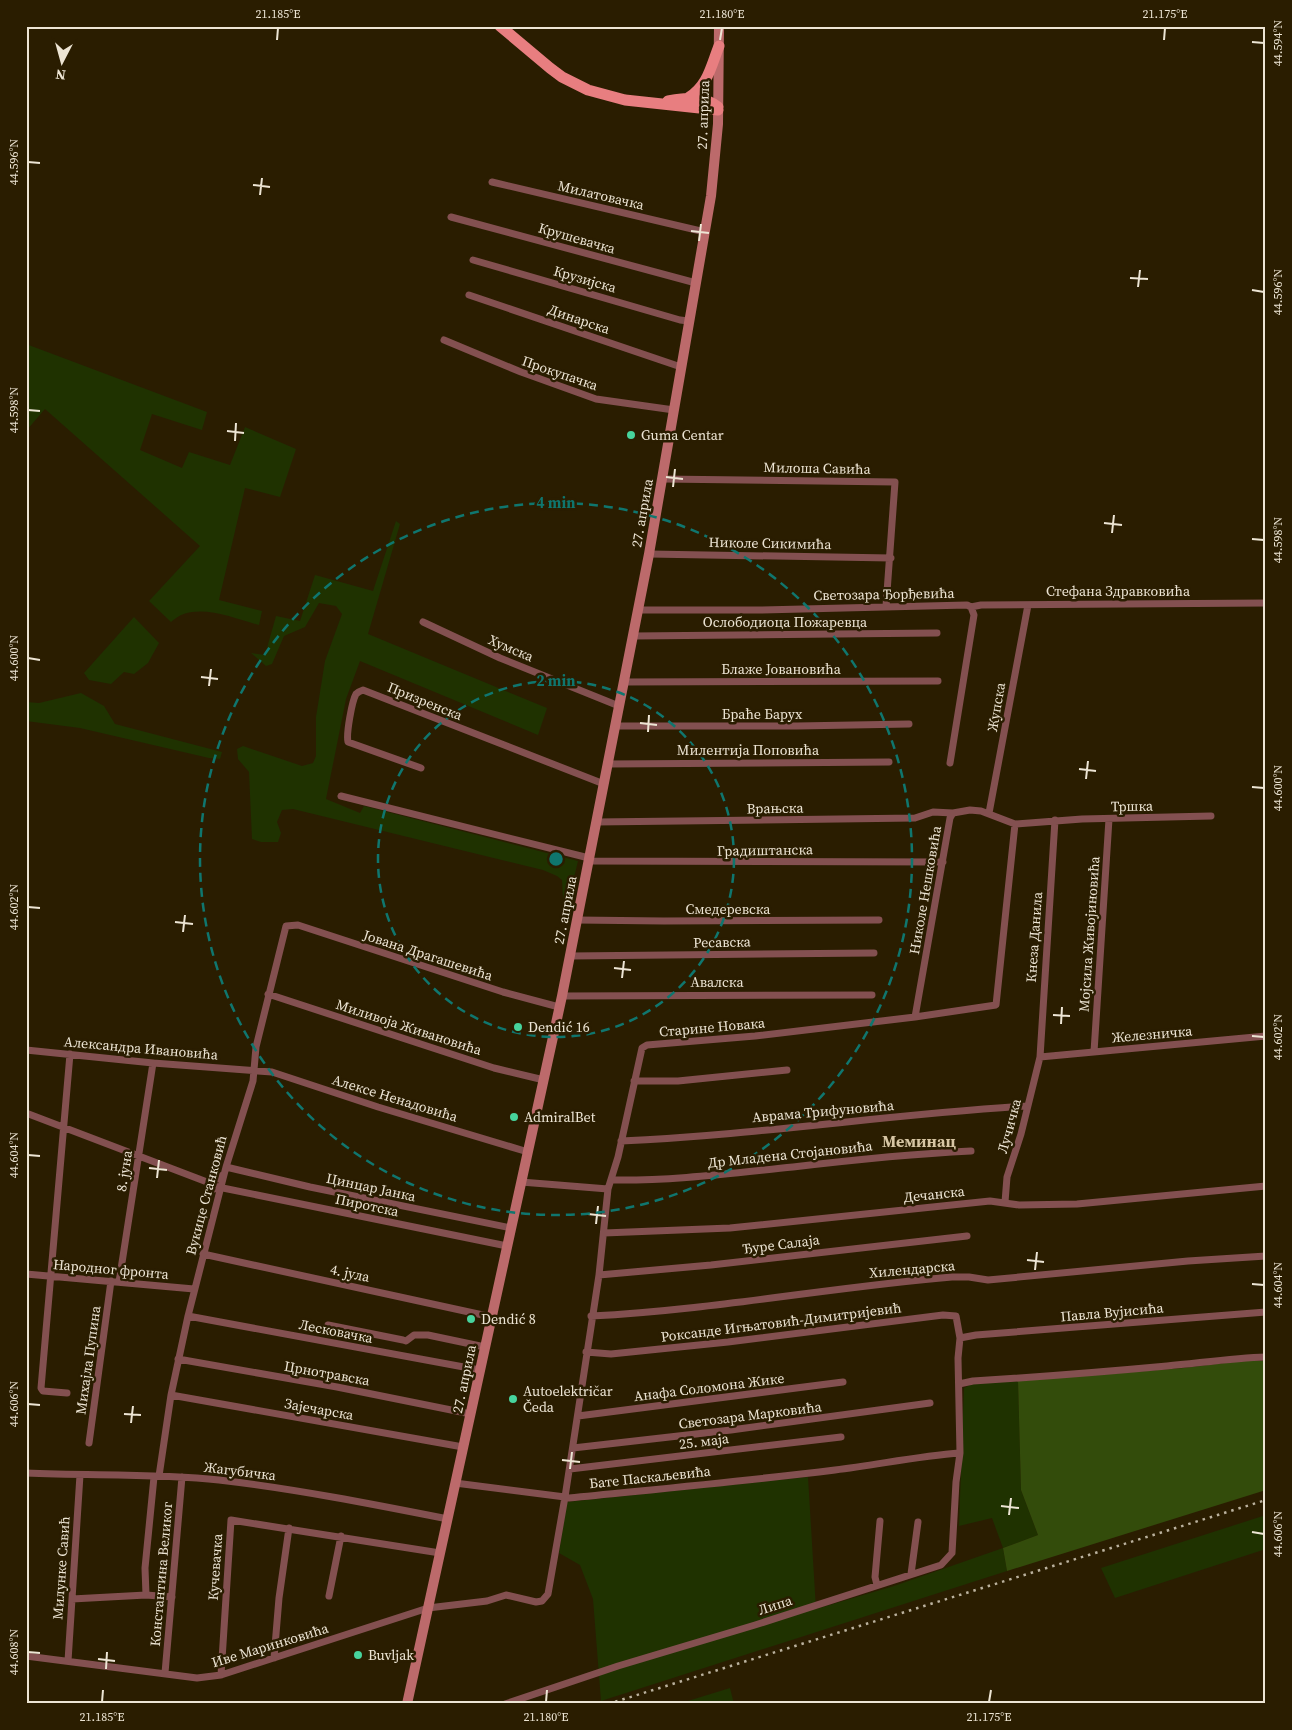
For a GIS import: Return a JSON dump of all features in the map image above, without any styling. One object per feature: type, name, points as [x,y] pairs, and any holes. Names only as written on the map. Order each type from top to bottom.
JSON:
[{"type":"main road","points":[[500,26],[550,68],[582,88],[625,100],[718,109]]},
{"type":"main road","points":[[508,26],[517,40]]},
{"type":"main road","name":"27. априла","points":[[407,1704],[562,996],[649,554],[714,176],[718,109],[719,26]]},
{"type":"main road","points":[[688,98],[700,90],[706,82],[719,46]]},
{"type":"main road","points":[[657,104],[688,98],[707,100],[718,109]]},
{"type":"street","name":"Милатовачка","points":[[492,182],[705,232]]},
{"type":"street","name":"Крушевачка","points":[[451,216],[696,283]]},
{"type":"street","name":"Крузијска","points":[[474,260],[689,321]]},
{"type":"street","name":"Динарска","points":[[469,295],[681,367]]},
{"type":"street","name":"Прокупачка","points":[[444,340],[520,372],[596,399],[674,410]]},
{"type":"street","name":"Милоша Савића","points":[[662,479],[895,482],[891,558]]},
{"type":"street","name":"Николе Сикимића","points":[[649,554],[891,558]]},
{"type":"street","points":[[886,606],[891,558]]},
{"type":"street","name":"Стефана Здравковића","points":[[971,607],[1028,604],[1266,603]]},
{"type":"street","name":"Жупска","points":[[990,814],[1028,604]]},
{"type":"street","name":"Светозара Ђорђевића","points":[[638,610],[762,610],[967,605],[971,607],[974,615],[950,763]]},
{"type":"street","name":"Хумска","points":[[423,622],[500,658],[619,706]]},
{"type":"street","name":"Ослободиоца Пожаревца","points":[[633,636],[937,633]]},
{"type":"street","name":"Блаже Јовановића","points":[[624,682],[938,681]]},
{"type":"street","name":"Призренска","points":[[421,768],[348,742],[347,738],[354,697],[358,693],[363,690],[604,784]]},
{"type":"street","name":"Браће Барух","points":[[615,726],[909,724]]},
{"type":"street","name":"Милентија Поповића","points":[[608,764],[889,762]]},
{"type":"street","name":"Градиштанска","points":[[341,796],[589,860],[727,863],[943,862]]},
{"type":"street","name":"Николе Нешковића","points":[[916,1017],[950,818],[953,813],[970,810],[981,811],[1015,824],[1055,820]]},
{"type":"street","name":"Врањска","points":[[596,822],[895,818],[919,817],[938,811],[953,813]]},
{"type":"street","name":"Тршка","points":[[1055,820],[1210,816]]},
{"type":"street","name":"Мојсила Живојиновића","points":[[1094,1052],[1109,819]]},
{"type":"street","name":"Кнеза Данила","points":[[1040,1056],[1055,820]]},
{"type":"street","name":"Старине Новака","points":[[565,1497],[591,1316],[599,1275],[608,1190],[642,1048],[647,1045],[755,1036],[916,1017],[996,1005],[1015,824]]},
{"type":"street","name":"Смедеревска","points":[[577,920],[879,920]]},
{"type":"street","name":"Вукице Станковић","points":[[146,1595],[145,1568],[156,1476],[178,1359],[225,1171],[253,1081],[256,1047],[284,929],[289,925]]},
{"type":"street","name":"Јована Драгашевића","points":[[289,925],[298,925],[503,992],[559,1007]]},
{"type":"street","name":"Ресавска","points":[[570,956],[874,953]]},
{"type":"street","name":"Миливоја Живановића","points":[[268,994],[494,1068],[544,1080]]},
{"type":"street","name":"Авалска","points":[[562,996],[872,995]]},
{"type":"street","name":"Железничка","points":[[1040,1056],[1266,1036]]},
{"type":"street","name":"Александра Ивановића","points":[[26,1050],[254,1071]]},
{"type":"street","points":[[68,1393],[43,1391],[41,1389],[70,1054]]},
{"type":"street","name":"Лучичка","points":[[1005,1202],[1007,1177],[1021,1134],[1040,1056]]},
{"type":"street","name":"8. јуна","points":[[115,1282],[139,1157],[153,1063]]},
{"type":"street","points":[[634,1081],[678,1081],[787,1070]]},
{"type":"street","name":"Алексе Ненадовића","points":[[254,1071],[280,1074],[528,1152]]},
{"type":"street","name":"Аврама Трифуновића","points":[[621,1141],[963,1110],[1027,1106]]},
{"type":"street","name":"Пиротска","points":[[26,1113],[64,1126],[221,1188],[508,1246]]},
{"type":"street","name":"Др Младена Стојановића","points":[[611,1180],[716,1175],[909,1155],[971,1151]]},
{"type":"street","points":[[218,1199],[210,1184],[225,1171]]},
{"type":"street","name":"Цинцар Јанка","points":[[225,1171],[511,1228]]},
{"type":"street","points":[[521,1182],[608,1190]]},
{"type":"street","name":"Дечанска","points":[[604,1233],[730,1228],[990,1201],[1024,1206],[1078,1204],[1266,1186]]},
{"type":"street","name":"Ђуре Салаја","points":[[599,1275],[711,1265],[967,1236]]},
{"type":"street","name":"4. јула","points":[[203,1254],[492,1317]]},
{"type":"street","name":"Хилендарска","points":[[591,1316],[683,1308],[952,1276],[988,1280],[1188,1261],[1266,1256]]},
{"type":"street","name":"Народног фронта","points":[[26,1274],[194,1289]]},
{"type":"street","name":"Михајла Пупина","points":[[90,1443],[115,1282]]},
{"type":"street","name":"Павла Вујисића","points":[[960,1338],[976,1335],[1266,1312]]},
{"type":"street","name":"Роксанде Игњатовић-Димитријевић","points":[[586,1352],[611,1354],[728,1342],[952,1314],[956,1316],[960,1338]]},
{"type":"street","name":"Лесковачка","points":[[188,1316],[480,1370]]},
{"type":"street","points":[[328,1325],[406,1341],[414,1335],[428,1335],[485,1347]]},
{"type":"street","name":"Липа","points":[[505,1704],[618,1666],[756,1625],[941,1565],[952,1553],[956,1482],[960,1453],[958,1352],[960,1338]]},
{"type":"street","points":[[959,1384],[973,1381],[1193,1364],[1242,1357],[1266,1357]]},
{"type":"street","name":"Црнотравска","points":[[178,1359],[337,1387],[470,1414]]},
{"type":"street","name":"Анафа Соломона Жике","points":[[578,1416],[842,1382]]},
{"type":"street","name":"Зајечарска","points":[[171,1395],[463,1447]]},
{"type":"street","name":"Светозара Марковића","points":[[573,1448],[730,1430],[930,1403]]},
{"type":"street","name":"25. маја","points":[[570,1469],[841,1437]]},
{"type":"street","name":"Бате Паскаљевића","points":[[456,1482],[565,1497],[808,1473],[931,1455],[960,1453]]},
{"type":"street","name":"Жагубичка","points":[[26,1473],[156,1476],[218,1480],[312,1493],[448,1519]]},
{"type":"street","name":"Милунке Савић","points":[[68,1662],[80,1475]]},
{"type":"street","name":"Константина Великог","points":[[165,1673],[182,1478]]},
{"type":"street","points":[[428,1608],[488,1601],[506,1596],[536,1602],[546,1599],[565,1497]]},
{"type":"street","name":"Кучевачка","points":[[221,1675],[230,1520],[440,1553]]},
{"type":"street","points":[[877,1585],[875,1577],[880,1521]]},
{"type":"street","points":[[911,1574],[918,1522]]},
{"type":"street","points":[[274,1658],[278,1608],[289,1528]]},
{"type":"street","points":[[329,1596],[341,1536]]},
{"type":"street","points":[[72,1599],[146,1595],[172,1597]]},
{"type":"street","name":"Иве Маринковића","points":[[26,1656],[197,1678],[221,1675],[428,1608]]},
{"type":"green space","points":[[26,344],[207,412],[202,430],[152,414],[140,450],[182,468],[189,452],[230,465],[245,427],[296,449],[280,497],[245,488],[219,600],[262,611],[259,625],[226,615],[202,611],[190,612],[171,622],[149,601],[200,546],[45,409],[26,431]]},
{"type":"green space","points":[[396,521],[400,524],[368,634],[547,708],[538,735],[360,661],[346,699],[326,799],[360,813],[364,806],[578,861],[569,899],[563,899],[562,880],[543,870],[293,809],[282,810],[277,822],[281,833],[278,842],[261,842],[252,839],[249,772],[238,759],[237,749],[243,746],[302,766],[313,763],[316,756],[316,717],[325,661],[342,614],[336,606],[319,603],[305,627],[284,636],[272,664],[266,666],[251,653],[265,655],[276,616],[300,621],[315,575],[373,591]]},
{"type":"green space","points":[[134,617],[159,643],[148,663],[134,674],[124,672],[111,684],[89,680],[84,673]]},
{"type":"green space","points":[[81,693],[104,706],[115,724],[222,752],[220,759],[80,728],[26,721],[26,702],[39,703]]},
{"type":"green space","points":[[1241,1361],[1266,1361],[1266,1490],[1007,1571],[1003,1548],[1038,1535],[1021,1490],[1018,1381],[1184,1368]]},
{"type":"green space","points":[[1018,1381],[1021,1490],[1038,1535],[1003,1548],[992,1518],[959,1526],[964,1388],[972,1384]]},
{"type":"green space","points":[[808,1477],[816,1609],[894,1586],[1003,1548],[1007,1571],[601,1701],[593,1599],[580,1565],[559,1553],[567,1502]]},
{"type":"green space","points":[[1266,1515],[1266,1549],[1115,1598],[1101,1568]]},
{"type":"green space","points":[[730,1688],[734,1704],[678,1704]]},
{"type":"railway","points":[[608,1704],[1266,1500]]},
{"type":"place","name":"Guma Centar","points":[[631,435]]},
{"type":"place","name":"Dendić 16","points":[[518,1027]]},
{"type":"place","name":"AdmiralBet","points":[[514,1117]]},
{"type":"place","name":"Dendić 8","points":[[471,1319]]},
{"type":"place","name":"Autoelektričar Čeda","points":[[513,1399]]},
{"type":"place","name":"Buvljak","points":[[358,1655]]},
{"type":"district","name":"Меминац","points":[[919,1141]]}]
